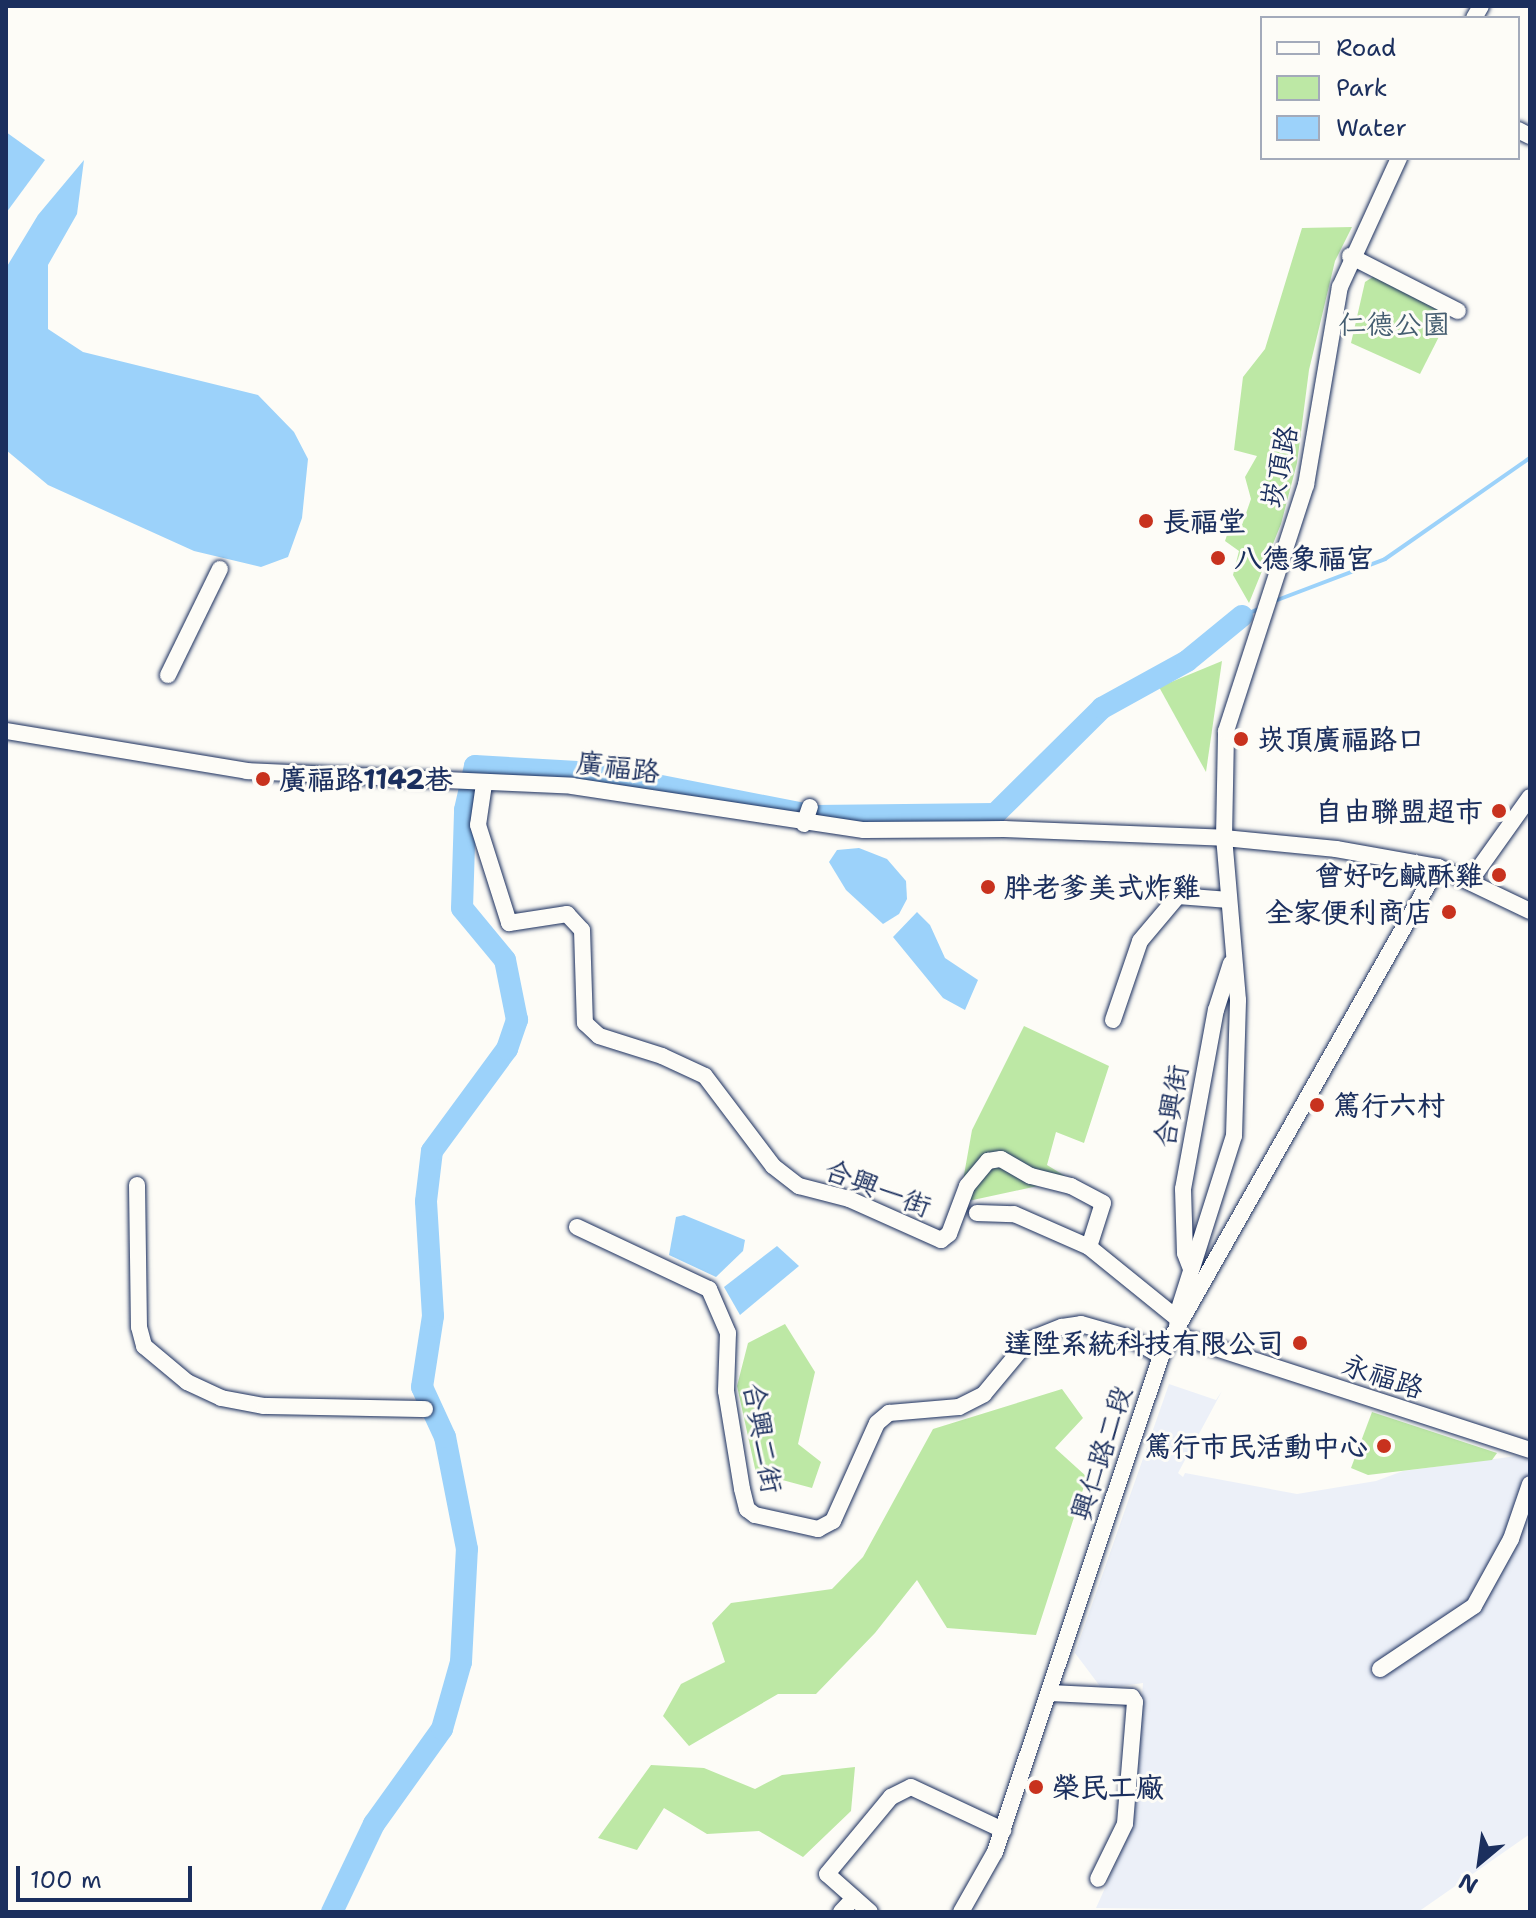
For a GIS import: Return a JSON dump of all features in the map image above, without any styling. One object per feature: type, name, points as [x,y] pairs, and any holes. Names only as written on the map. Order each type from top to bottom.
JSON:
[{"type":"street","name":"崁頂路","points":[[1177,1327],[1191,1269],[1234,1136],[1238,1000],[1224,838],[1226,731],[1237,684],[1269,604],[1306,485],[1327,347],[1350,256],[1398,160]]},
{"type":"street","points":[[1350,256],[1458,311]]},
{"type":"street","points":[[168,675],[220,569]]},
{"type":"street","name":"廣福路","points":[[6,731],[247,771],[427,782],[572,786],[806,818],[864,830],[1224,838],[1336,849],[1438,867],[1530,911]]},
{"type":"street","name":"合興一街","points":[[484,784],[478,825],[509,923],[567,914],[582,930],[585,1023],[599,1036],[662,1056],[705,1076],[773,1166],[799,1186],[849,1199],[941,1240],[949,1234],[955,1209],[977,1171],[1001,1159],[1103,1203],[1089,1247]]},
{"type":"street","points":[[1470,881],[1530,797]]},
{"type":"street","name":"興仁路二段","points":[[961,1912],[1003,1830],[1161,1356],[1438,867]]},
{"type":"street","points":[[1113,1020],[1140,941],[1178,896],[1229,900]]},
{"type":"street","name":"合興街","points":[[1191,1269],[1185,1253],[1183,1189],[1216,1010],[1233,954]]},
{"type":"street","points":[[137,1185],[139,1327],[144,1346],[187,1382],[221,1398],[264,1406],[425,1409]]},
{"type":"street","points":[[977,1213],[1014,1214],[1089,1247],[1177,1327]]},
{"type":"street","name":"合興二街","points":[[577,1227],[709,1289],[728,1333],[726,1391],[747,1509],[780,1521],[818,1529],[833,1521],[877,1423],[889,1413],[942,1412],[984,1394],[1029,1340],[1081,1324],[1130,1338],[1161,1356]]},
{"type":"street","name":"永福路","points":[[1177,1327],[1530,1450]]},
{"type":"street","points":[[1380,1669],[1474,1606],[1511,1539],[1530,1484]]},
{"type":"street","points":[[1050,1693],[1132,1697],[1135,1702],[1125,1824],[1098,1879]]},
{"type":"street","points":[[870,1912],[827,1874],[891,1797],[911,1787],[1003,1830]]},
{"type":"street","points":[[841,1912],[854,1898]]},
{"type":"shaded area","points":[[1169,1384],[1216,1400],[1222,1391],[1178,1473],[1183,1477],[1185,1473],[1297,1494],[1376,1481],[1403,1471],[1517,1456],[1530,1461],[1530,1834],[1418,1912],[1096,1908],[1132,1828],[1143,1683],[1102,1689],[1075,1653]]},
{"type":"green space","points":[[1352,227],[1335,261],[1309,370],[1297,463],[1281,524],[1249,603],[1233,575],[1239,551],[1225,541],[1229,529],[1242,525],[1251,499],[1245,477],[1257,456],[1234,450],[1243,377],[1265,349],[1302,228]]},
{"type":"green space","name":"仁德公園","points":[[1376,275],[1451,313],[1420,374],[1351,343],[1365,282]]},
{"type":"green space","points":[[1222,661],[1206,772],[1159,687]]},
{"type":"green space","points":[[1024,1026],[1109,1066],[1084,1143],[1056,1132],[1047,1165],[1070,1179],[959,1203],[972,1130]]},
{"type":"green space","points":[[785,1324],[815,1372],[798,1444],[821,1462],[812,1488],[756,1473],[737,1386],[748,1343]]},
{"type":"green space","points":[[1062,1389],[1083,1418],[1055,1448],[1087,1477],[1036,1635],[947,1628],[917,1580],[875,1633],[816,1694],[778,1694],[689,1746],[663,1716],[681,1684],[725,1662],[712,1623],[731,1603],[832,1589],[863,1557],[933,1429]]},
{"type":"green space","points":[[1372,1412],[1497,1453],[1492,1460],[1368,1475],[1351,1468]]},
{"type":"green space","points":[[651,1765],[704,1768],[755,1789],[782,1775],[855,1767],[851,1811],[803,1857],[759,1831],[707,1834],[664,1808],[637,1850],[598,1838]]},
{"type":"water","points":[[6,132],[45,160],[6,213]]},
{"type":"water","points":[[84,160],[77,214],[48,265],[48,329],[83,352],[258,395],[294,432],[308,459],[302,518],[288,557],[261,567],[194,551],[48,485],[6,450],[6,268],[38,215]]},
{"type":"water","points":[[859,848],[887,859],[906,881],[907,899],[899,914],[883,924],[846,890],[829,862],[837,850]]},
{"type":"water","points":[[917,912],[930,925],[945,958],[978,980],[965,1010],[943,998],[893,937]]},
{"type":"water","points":[[684,1215],[745,1240],[743,1251],[716,1277],[669,1255],[676,1217]]},
{"type":"water","points":[[777,1246],[799,1266],[740,1315],[724,1287]]},
{"type":"waterway","points":[[1272,602],[1385,559],[1530,458]]},
{"type":"waterway","points":[[1242,616],[1261,608]]},
{"type":"waterway","points":[[332,1912],[374,1824],[442,1729],[461,1662],[467,1549],[445,1437],[422,1387],[433,1316],[426,1201],[432,1151],[507,1049],[517,1020],[505,960],[462,908],[465,810],[475,766],[595,773],[815,816],[995,814],[1102,708],[1187,661],[1242,616]]},
{"type":"place","name":"長福堂","points":[[1146,521]]},
{"type":"place","name":"八德象福宮","points":[[1218,558]]},
{"type":"place","name":"崁頂廣福路口","points":[[1241,739]]},
{"type":"place","name":"廣福路1142巷","points":[[263,779]]},
{"type":"place","name":"自由聯盟超市","points":[[1499,811]]},
{"type":"place","name":"曾好吃鹹酥雞","points":[[1499,875]]},
{"type":"place","name":"胖老爹美式炸雞","points":[[988,887]]},
{"type":"place","name":"全家便利商店","points":[[1449,912]]},
{"type":"place","name":"篤行六村","points":[[1317,1105]]},
{"type":"place","name":"達陞系統科技有限公司","points":[[1300,1343]]},
{"type":"place","name":"篤行市民活動中心","points":[[1384,1446]]},
{"type":"place","name":"榮民工廠","points":[[1036,1787]]}]
